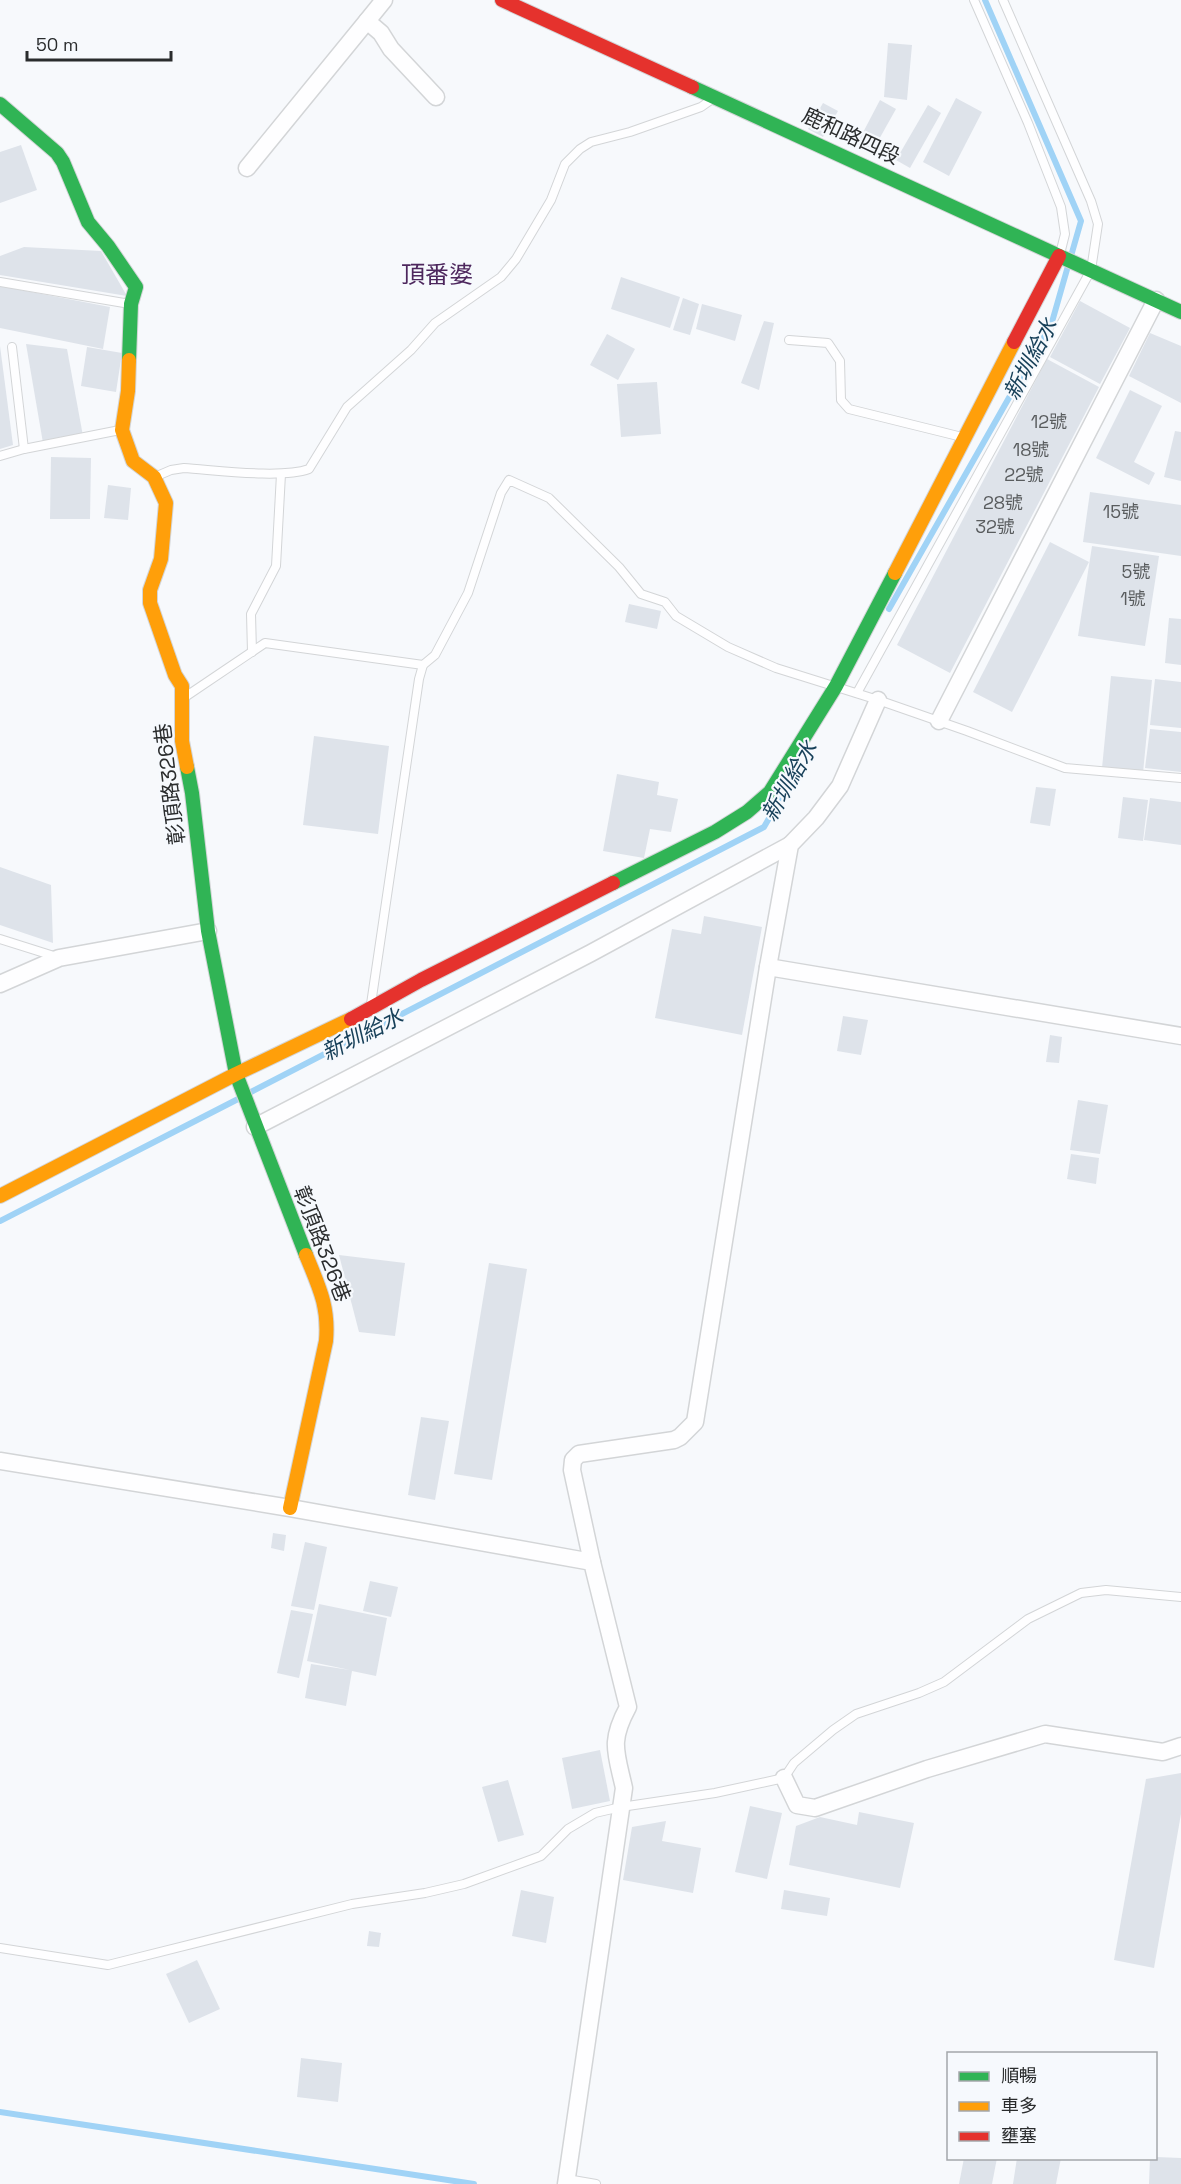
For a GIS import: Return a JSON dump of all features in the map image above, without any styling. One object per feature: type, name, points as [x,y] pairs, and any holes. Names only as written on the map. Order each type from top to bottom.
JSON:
[{"type":"street","points":[[247,168],[384,0]]},
{"type":"street","name":"鹿和路四段","points":[[502,0],[1181,312]]},
{"type":"street","points":[[367,21],[381,33],[390,49],[436,97]]},
{"type":"street","name":"彰頂路326巷","points":[[0,104],[57,153],[88,222],[108,246],[136,287],[131,304],[128,391],[122,430],[133,461],[154,477],[166,504],[161,559],[150,590],[150,603],[175,675],[182,686],[183,741],[192,793],[208,931],[238,1079],[323,1298],[328,1320],[326,1341],[290,1508]]},
{"type":"street","points":[[0,1196],[238,1079],[370,1010],[421,980],[715,832],[747,812],[770,792],[836,686],[1059,256]]},
{"type":"street","points":[[939,721],[1156,300]]},
{"type":"street","points":[[255,1127],[591,953],[790,845],[816,818],[840,786],[878,700]]},
{"type":"street","points":[[567,2182],[624,1788],[614,1743],[618,1726],[628,1707],[592,1562],[572,1470],[573,1460],[579,1454],[674,1440],[695,1422],[790,845]]},
{"type":"street","points":[[0,984],[59,958],[208,931]]},
{"type":"street","points":[[768,968],[1181,1036]]},
{"type":"street","points":[[0,1461],[290,1508],[592,1562]]},
{"type":"street","points":[[784,1778],[797,1805],[815,1808],[927,1768],[1045,1734],[1163,1752],[1181,1746]]},
{"type":"lane","points":[[974,0],[1028,123],[1061,207],[1065,234],[1059,256]]},
{"type":"lane","points":[[857,693],[1091,270],[1098,224],[1091,201],[1003,0]]},
{"type":"lane","points":[[154,477],[171,470],[184,468],[281,474],[299,473],[309,469],[347,406],[411,350],[435,322],[501,277],[516,259],[551,200],[566,164],[580,149],[591,142],[630,132],[701,107],[716,97]]},
{"type":"lane","points":[[0,282],[131,304]]},
{"type":"lane","points":[[789,340],[828,343],[840,361],[841,400],[849,409],[966,437]]},
{"type":"lane","points":[[12,347],[24,449]]},
{"type":"lane","points":[[0,456],[24,449],[122,430]]},
{"type":"lane","points":[[252,652],[251,614],[276,566],[281,474]]},
{"type":"lane","points":[[370,1010],[419,679],[423,665],[435,655],[468,593],[501,493],[509,480],[549,498],[627,575],[641,594],[665,602],[676,616],[728,647],[776,668],[939,721],[1065,768],[1181,778]]},
{"type":"lane","points":[[182,699],[265,643],[423,665]]},
{"type":"lane","points":[[0,939],[59,958]]},
{"type":"lane","points":[[0,1948],[108,1965],[352,1904],[425,1893],[464,1884],[542,1856],[568,1829],[595,1813],[715,1793],[784,1778],[794,1763],[856,1714],[944,1682],[1028,1619],[1081,1593],[1106,1590],[1181,1597]]},
{"type":"lane","points":[[567,2182],[596,2184]]},
{"type":"building","points":[[888,43],[912,45],[907,100],[884,97]]},
{"type":"building","points":[[956,98],[982,112],[949,176],[923,162]]},
{"type":"building","points":[[880,100],[896,109],[873,150],[858,142]]},
{"type":"building","points":[[823,103],[838,111],[823,137],[808,129]]},
{"type":"building","points":[[928,105],[941,113],[910,168],[896,160]]},
{"type":"building","points":[[21,145],[37,190],[0,203],[0,152]]},
{"type":"building","points":[[24,247],[101,251],[127,296],[0,275],[0,256]]},
{"type":"building","points":[[621,277],[680,297],[670,328],[611,309]]},
{"type":"building","points":[[0,286],[110,307],[103,349],[0,328]]},
{"type":"building","points":[[683,298],[699,304],[690,335],[673,330]]},
{"type":"building","points":[[1080,301],[1130,328],[1100,384],[1050,357]]},
{"type":"building","points":[[702,304],[742,315],[735,341],[696,329]]},
{"type":"building","points":[[764,321],[774,323],[759,390],[741,383]]},
{"type":"building","points":[[1150,333],[1181,346],[1181,403],[1129,376]]},
{"type":"building","points":[[607,334],[635,349],[618,380],[590,365]]},
{"type":"building","points":[[26,344],[67,349],[83,436],[43,443]]},
{"type":"building","points":[[0,346],[13,445],[0,449]]},
{"type":"building","points":[[87,347],[122,353],[116,392],[81,386]]},
{"type":"building","points":[[1047,359],[1099,387],[950,673],[897,645]]},
{"type":"building","points":[[657,382],[661,434],[621,437],[617,384]]},
{"type":"building","points":[[1130,390],[1162,406],[1134,462],[1155,473],[1149,485],[1096,458]]},
{"type":"building","points":[[1175,431],[1181,432],[1181,481],[1164,477]]},
{"type":"building","points":[[51,457],[91,458],[90,519],[50,519]]},
{"type":"building","points":[[108,485],[131,488],[128,520],[104,518]]},
{"type":"building","points":[[1090,492],[1181,505],[1181,556],[1083,542]]},
{"type":"building","points":[[1050,542],[1089,562],[1012,712],[973,692]]},
{"type":"building","points":[[1092,546],[1159,556],[1145,646],[1078,636]]},
{"type":"building","points":[[629,604],[661,611],[657,629],[625,622]]},
{"type":"building","points":[[1169,618],[1181,619],[1181,665],[1165,663]]},
{"type":"building","points":[[1111,676],[1152,680],[1143,773],[1102,768]]},
{"type":"building","points":[[1155,679],[1181,682],[1181,728],[1150,725]]},
{"type":"building","points":[[1150,729],[1181,732],[1181,772],[1145,768]]},
{"type":"building","points":[[314,736],[389,746],[378,834],[303,825]]},
{"type":"building","points":[[617,774],[659,782],[657,795],[678,799],[671,832],[650,829],[644,858],[603,851]]},
{"type":"building","points":[[1036,787],[1056,789],[1050,826],[1030,823]]},
{"type":"building","points":[[1123,797],[1148,800],[1143,841],[1118,838]]},
{"type":"building","points":[[1150,798],[1181,802],[1181,845],[1144,840]]},
{"type":"building","points":[[0,867],[51,885],[53,943],[0,925]]},
{"type":"building","points":[[704,916],[762,927],[742,1035],[655,1018],[672,929],[701,934]]},
{"type":"building","points":[[843,1016],[868,1020],[861,1055],[837,1051]]},
{"type":"building","points":[[1050,1035],[1062,1037],[1059,1063],[1046,1062]]},
{"type":"building","points":[[1078,1100],[1108,1105],[1100,1154],[1070,1150]]},
{"type":"building","points":[[1071,1154],[1099,1158],[1096,1184],[1067,1179]]},
{"type":"building","points":[[339,1255],[405,1263],[395,1336],[359,1332]]},
{"type":"building","points":[[489,1263],[527,1269],[492,1480],[454,1474]]},
{"type":"building","points":[[421,1417],[449,1421],[435,1500],[408,1495]]},
{"type":"building","points":[[273,1533],[286,1535],[284,1551],[271,1548]]},
{"type":"building","points":[[305,1542],[327,1547],[314,1610],[291,1606]]},
{"type":"building","points":[[370,1581],[398,1587],[391,1617],[363,1611]]},
{"type":"building","points":[[319,1604],[387,1618],[376,1676],[352,1671],[346,1706],[305,1698],[311,1664],[350,1670],[307,1661]]},
{"type":"building","points":[[291,1610],[313,1614],[299,1678],[277,1673]]},
{"type":"building","points":[[600,1750],[610,1801],[572,1809],[562,1758]]},
{"type":"building","points":[[1181,1773],[1181,1814],[1154,1968],[1114,1960],[1146,1779]]},
{"type":"building","points":[[508,1780],[524,1835],[498,1842],[482,1787]]},
{"type":"building","points":[[750,1806],[782,1813],[767,1879],[735,1872]]},
{"type":"building","points":[[859,1812],[914,1823],[900,1888],[789,1865],[796,1826],[820,1817],[857,1825]]},
{"type":"building","points":[[666,1821],[662,1841],[701,1848],[693,1893],[623,1880],[632,1827]]},
{"type":"building","points":[[521,1890],[554,1897],[546,1943],[512,1936]]},
{"type":"building","points":[[784,1890],[830,1898],[827,1916],[781,1909]]},
{"type":"building","points":[[369,1931],[381,1933],[379,1947],[367,1946]]},
{"type":"building","points":[[197,1960],[220,2009],[189,2023],[166,1974]]},
{"type":"building","points":[[301,2058],[342,2063],[338,2102],[297,2097]]},
{"type":"building","points":[[1157,2157],[1181,2158],[1181,2184],[1149,2184],[1150,2160],[1157,2160]]},
{"type":"building","points":[[964,2160],[997,2160],[992,2184],[959,2184]]},
{"type":"building","points":[[1017,2160],[1061,2160],[1056,2184],[1013,2184]]},
{"type":"waterway","name":"新圳給水","points":[[985,0],[1081,221],[1071,256]]},
{"type":"waterway","name":"新圳給水","points":[[889,609],[1052,322],[1068,266]]},
{"type":"waterway","name":"新圳給水","points":[[249,1093],[764,827],[787,787]]},
{"type":"waterway","name":"新圳給水","points":[[0,1221],[240,1098]]},
{"type":"waterway","points":[[0,2112],[474,2184]]},
{"type":"traffic: fast","points":[[692,87],[1181,312]]},
{"type":"traffic: fast","points":[[0,104],[57,153],[88,222],[108,246],[136,287],[131,304],[129,360]]},
{"type":"traffic: fast","points":[[613,883],[715,832],[747,812],[770,792],[836,686],[895,573]]},
{"type":"traffic: fast","points":[[187,767],[208,931],[236,1074],[306,1255]]},
{"type":"traffic: slow","points":[[895,573],[1014,342]]},
{"type":"traffic: slow","points":[[129,360],[128,391],[122,430],[133,461],[154,477],[166,503],[161,559],[150,590],[150,603],[175,675],[182,686],[182,741],[187,767]]},
{"type":"traffic: slow","points":[[0,1196],[236,1074],[351,1019]]},
{"type":"traffic: slow","points":[[290,1508],[327,1329],[319,1287],[306,1255]]},
{"type":"traffic: jam","points":[[502,0],[692,87]]},
{"type":"traffic: jam","points":[[1014,342],[1059,256]]},
{"type":"traffic: jam","points":[[351,1019],[421,980],[613,883]]},
{"type":"district","name":"頂番婆","points":[[437,275]]}]
